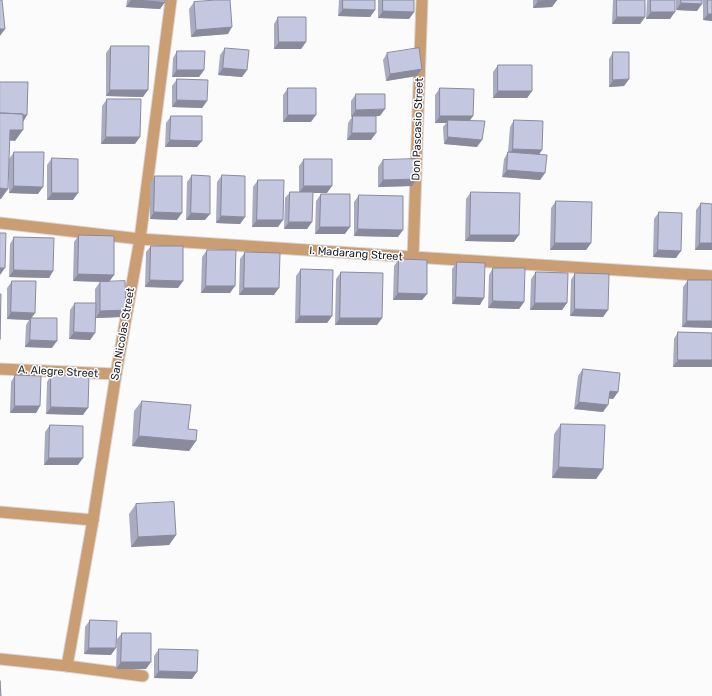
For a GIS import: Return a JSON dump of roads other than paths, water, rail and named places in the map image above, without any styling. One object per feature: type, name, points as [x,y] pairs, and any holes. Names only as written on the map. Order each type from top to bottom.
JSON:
[{"type":"street","name":"San Nicolas Street","points":[[67,666],[140,239],[171,0]]},
{"type":"street","name":"Don Pascasio Street","points":[[414,258],[422,0]]},
{"type":"street","name":"I. Madarang Street","points":[[0,223],[140,239],[414,258],[712,276]]},
{"type":"street","name":"A. Alegre Street","points":[[0,369],[116,374]]},
{"type":"street","points":[[0,512],[93,520]]},
{"type":"street","points":[[0,660],[67,666],[143,676]]}]
